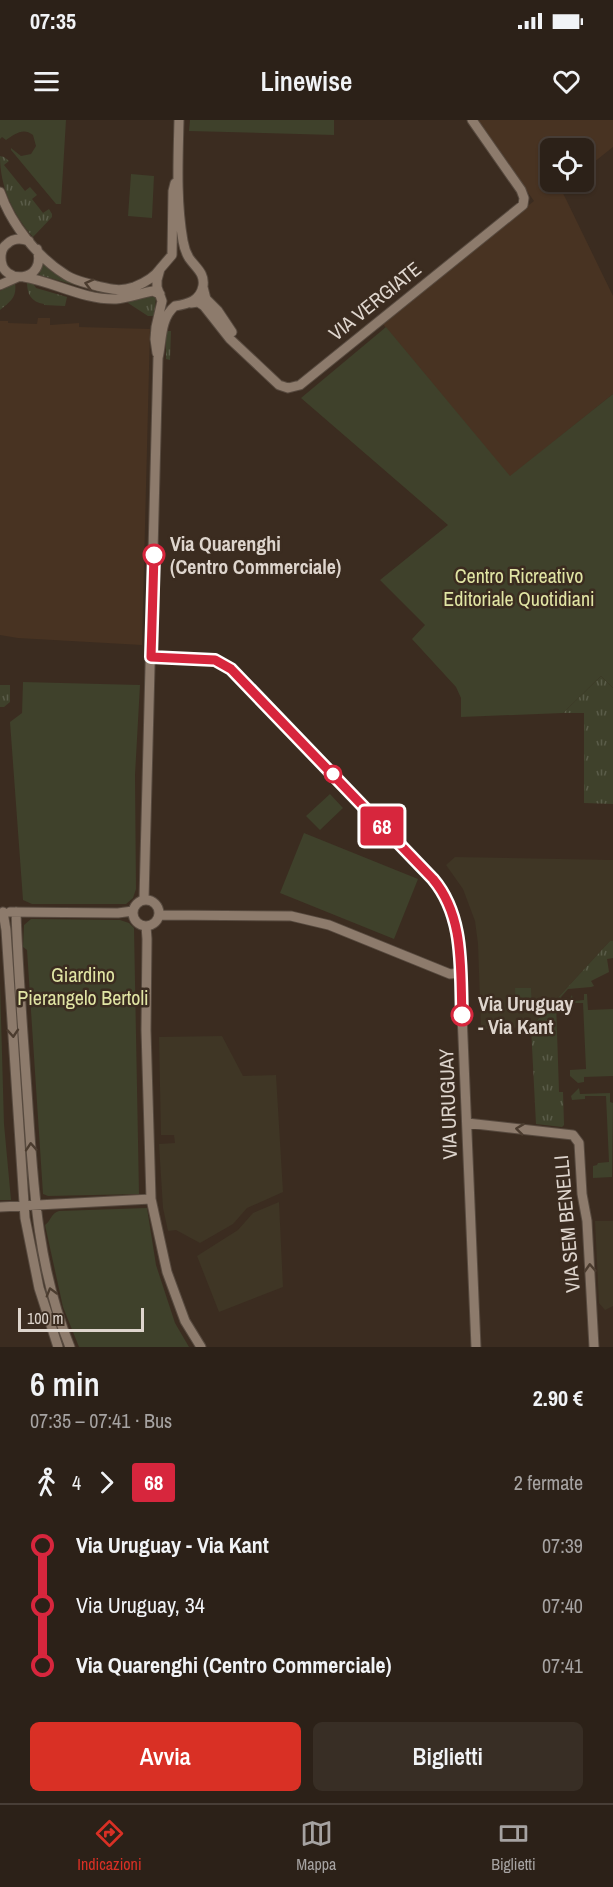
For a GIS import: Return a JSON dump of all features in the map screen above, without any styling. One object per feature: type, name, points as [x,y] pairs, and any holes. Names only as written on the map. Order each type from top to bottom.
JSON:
[{"type":"street","points":[[144,899],[158,358],[165,322],[173,307],[191,303],[203,287],[202,275],[187,254],[183,242],[178,171],[179,120]]},
{"type":"street","name":"VIA VERGIATE","points":[[191,303],[198,302],[204,306],[230,339],[279,385],[288,388],[300,385],[519,209],[524,200],[521,190],[472,120]]},
{"type":"street","points":[[0,192],[13,220],[29,241],[67,276],[113,290],[125,290],[153,277],[168,261],[172,253],[173,191],[178,171]]},
{"type":"street","points":[[29,241],[23,239],[12,241],[4,248],[0,255],[4,269],[8,273],[99,297],[122,298],[153,291],[168,302],[180,305]]},
{"type":"street","points":[[0,285],[34,271],[39,261],[37,249]]},
{"type":"street","points":[[168,261],[181,258],[194,263]]},
{"type":"street","points":[[158,358],[155,339],[162,301],[157,281],[160,269]]},
{"type":"street","name":"VIA VERGIATE","points":[[203,287],[204,296],[218,311],[245,352]]},
{"type":"street","name":"VIA URUGUAY","points":[[151,657],[220,661],[231,669],[441,889],[448,902],[456,924],[460,973],[476,1347]]},
{"type":"street","points":[[144,899],[156,903],[160,915],[156,922],[146,926],[138,923],[133,911],[137,903],[144,899]]},
{"type":"street","points":[[58,1347],[39,1288],[24,1206],[6,930],[2,912],[118,913],[133,911]]},
{"type":"street","points":[[16,912],[35,1206],[43,1260],[70,1347]]},
{"type":"street","points":[[160,915],[291,916],[329,925],[450,974],[460,973]]},
{"type":"street","points":[[146,926],[146,1030],[151,1199],[167,1272],[186,1321],[201,1347]]},
{"type":"street","name":"VIA SEM BENELLI","points":[[466,1123],[573,1135],[579,1143],[582,1194],[587,1221],[594,1347]]},
{"type":"street","points":[[0,1207],[151,1199]]},
{"type":"shaded area","points":[[477,120],[613,120],[613,147],[594,162],[594,138],[540,138],[540,192],[562,192],[613,296],[613,394],[510,477],[382,323],[534,201]]},
{"type":"shaded area","points":[[38,318],[50,318],[50,325],[79,323],[79,327],[150,329],[142,645],[0,635],[0,321],[37,324]]},
{"type":"shaded area","points":[[455,857],[613,860],[613,941],[610,941],[531,1027],[481,1029],[475,921],[463,889],[446,865]]},
{"type":"shaded area","points":[[222,1036],[243,1076],[276,1075],[283,1192],[247,1208],[233,1224],[200,1243],[176,1230],[168,1231],[163,1208],[159,1144],[175,1143],[174,1135],[161,1135],[159,1037]]},
{"type":"shaded area","points":[[279,1202],[283,1287],[219,1312],[197,1256],[238,1230],[253,1213]]},
{"type":"shaded area","points":[[595,1221],[613,1221],[613,1306],[605,1310],[599,1303]]},
{"type":"green space","points":[[0,120],[66,120],[61,204],[56,204],[11,150],[11,148],[21,156],[31,154],[36,146],[33,135],[22,131],[6,140],[2,137],[0,139]]},
{"type":"green space","points":[[190,120],[334,120],[334,135],[189,131]]},
{"type":"green space","points":[[0,156],[9,161],[4,165],[25,191],[30,187],[37,195],[32,199],[43,213],[49,209],[52,214],[52,217],[33,237],[19,219],[9,200],[2,178]]},
{"type":"green space","points":[[131,174],[154,176],[152,218],[128,216]]},
{"type":"green space","points":[[43,264],[69,282],[107,292],[144,285],[145,288],[123,295],[107,294],[39,275]]},
{"type":"green space","points":[[27,282],[33,283],[36,288],[67,297],[65,306],[44,305],[36,301],[29,294]]},
{"type":"green space","points":[[15,283],[12,298],[0,310],[0,291]]},
{"type":"green space","points":[[143,296],[155,296],[154,316],[148,316],[128,303],[130,300]]},
{"type":"green space","name":"Centro Ricreativo Editoriale Quotidiani","points":[[386,327],[510,476],[613,394],[613,688],[601,676],[563,713],[461,717],[461,698],[456,687],[412,639],[425,625],[380,580],[448,525],[301,398]]},
{"type":"green space","points":[[166,331],[171,331],[170,360],[166,359]]},
{"type":"green space","points":[[601,676],[613,688],[613,804],[584,803],[584,713],[563,713]]},
{"type":"green space","points":[[23,682],[140,685],[135,775],[136,889],[133,898],[126,904],[32,904],[23,900],[10,722],[22,713]]},
{"type":"green space","points":[[0,685],[10,685],[10,702],[4,707],[0,707]]},
{"type":"green space","points":[[330,794],[343,808],[320,830],[306,816]]},
{"type":"green space","points":[[304,833],[418,879],[394,939],[280,893]]},
{"type":"green space","name":"Giardino Pierangelo Bertoli","points":[[31,919],[120,920],[129,923],[134,928],[139,1194],[48,1196],[43,1194],[27,950],[23,947],[24,925]]},
{"type":"green space","points":[[610,941],[613,941],[613,958],[607,959],[609,972],[591,981],[594,986],[568,989],[561,997],[562,1002],[556,1002],[559,1092],[563,1092],[564,1125],[562,1127],[536,1124],[531,1027]]},
{"type":"green space","points":[[0,982],[4,1124],[11,1200],[0,1200]]},
{"type":"green space","points":[[515,988],[531,988],[532,1011],[516,1012]]},
{"type":"green space","points":[[584,994],[587,994],[588,1010],[613,1009],[613,1076],[584,1077],[584,1082],[578,1083],[570,1076],[570,1070],[586,1069],[583,1003],[568,1003],[572,995],[573,1001],[584,1000]]},
{"type":"green space","points":[[579,1088],[580,1094],[610,1093],[610,1102],[613,1103],[612,1177],[593,1178],[593,1166],[609,1162],[606,1096],[585,1096],[585,1099],[572,1100],[571,1096]]},
{"type":"green space","points":[[147,1208],[156,1265],[175,1323],[189,1347],[79,1347],[63,1307],[45,1225],[54,1213],[59,1211]]},
{"type":"bus line","name":"68","points":[[154,555],[151,657],[215,660],[224,663],[245,682],[433,879],[448,902],[456,924],[462,1015]]},
{"type":"place","name":"Via Quarenghi (Centro Commerciale)","points":[[154,555]]},
{"type":"place","name":"Via Uruguay - Via Kant","points":[[462,1015]]}]
